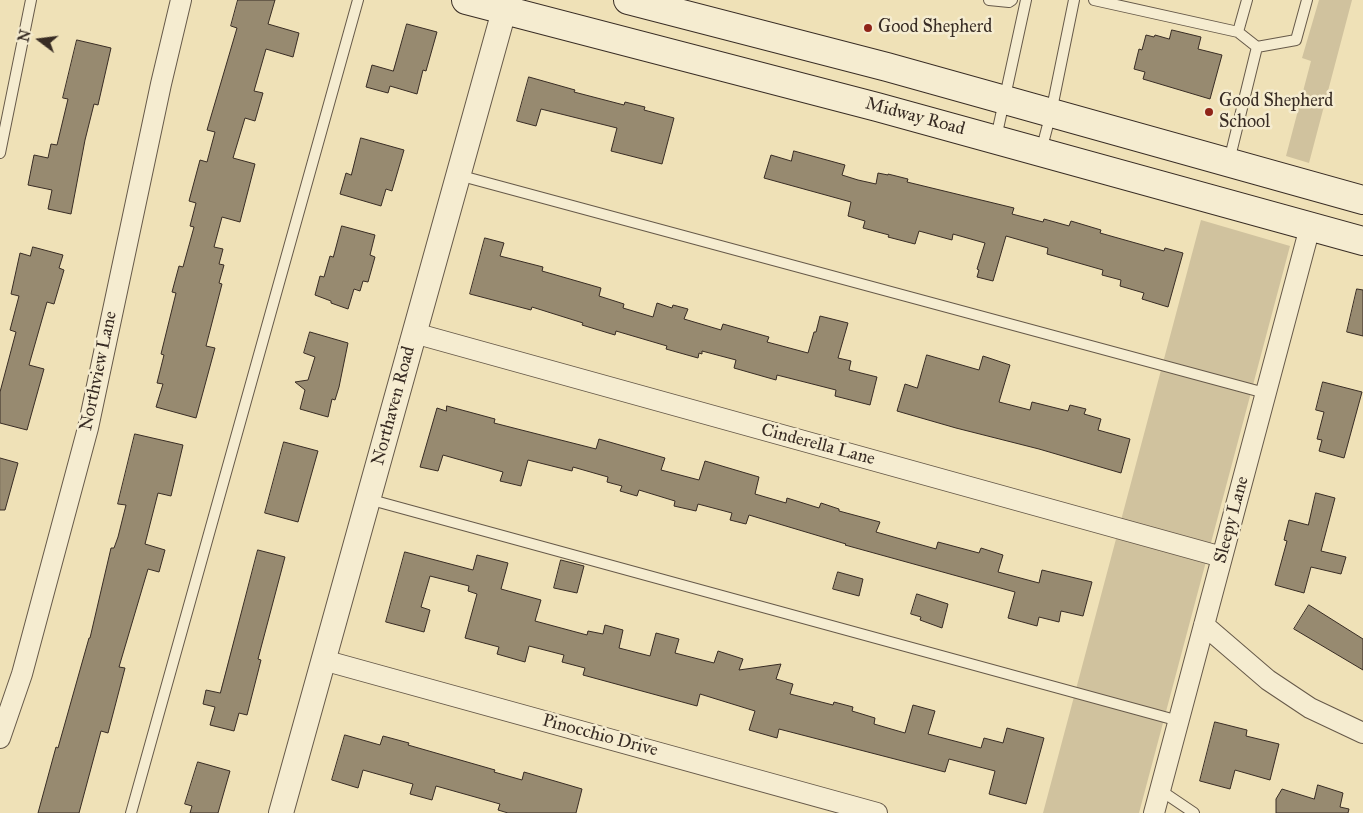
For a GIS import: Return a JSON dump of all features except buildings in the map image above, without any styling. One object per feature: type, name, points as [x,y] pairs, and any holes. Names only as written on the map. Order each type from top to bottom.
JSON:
[{"type":"main road","name":"Midway Road","points":[[466,0],[506,5],[1363,241]]},
{"type":"main road","points":[[628,0],[887,66],[1363,200]]},
{"type":"street","name":"Northview Lane","points":[[0,738],[22,674],[88,428],[161,84],[181,0]]},
{"type":"street","name":"Northaven Road","points":[[281,813],[506,5]]},
{"type":"street","name":"Sleepy Lane","points":[[1154,813],[1310,227]]},
{"type":"street","name":"Cinderella Lane","points":[[414,333],[1222,557]]},
{"type":"street","points":[[1204,625],[1268,680],[1310,708],[1363,733]]},
{"type":"street","name":"Pinocchio Drive","points":[[323,660],[877,813]]},
{"type":"lane","points":[[0,153],[31,0]]},
{"type":"lane","points":[[131,813],[358,0]]},
{"type":"lane","points":[[989,0],[1009,2],[1012,0]]},
{"type":"lane","points":[[996,139],[1026,0]]},
{"type":"lane","points":[[1041,151],[1051,113],[1074,0]]},
{"type":"lane","points":[[1094,0],[1238,32],[1257,48]]},
{"type":"lane","points":[[1238,32],[1247,0]]},
{"type":"lane","points":[[1257,48],[1296,40],[1307,0]]},
{"type":"lane","points":[[1229,162],[1257,48]]},
{"type":"lane","points":[[458,175],[1265,393]]},
{"type":"lane","points":[[368,499],[1160,714],[1179,721]]},
{"type":"lane","points":[[1160,790],[1194,813]]},
{"type":"shaded area","points":[[1319,0],[1352,0],[1309,163],[1286,156],[1311,61],[1302,58]]},
{"type":"shaded area","points":[[1201,220],[1290,246],[1139,813],[1043,813]]},
{"type":"place","name":"Good Shepherd","points":[[868,28]]},
{"type":"place","name":"Good Shepherd School","points":[[1209,112]]}]
